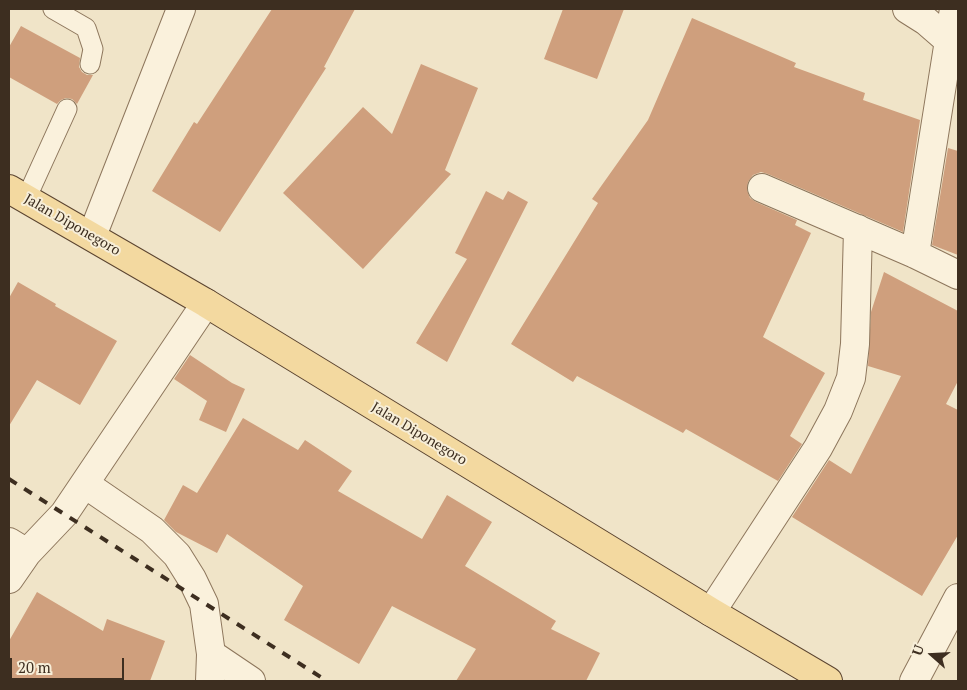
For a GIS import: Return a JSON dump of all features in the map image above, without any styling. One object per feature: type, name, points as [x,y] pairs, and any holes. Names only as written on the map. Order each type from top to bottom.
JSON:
[{"type":"main road","name":"Jalan Diponegoro","points":[[17,194],[206,303],[711,612],[828,681]]},
{"type":"street","points":[[92,236],[182,9]]},
{"type":"street","points":[[907,9],[954,43]]},
{"type":"street","points":[[915,254],[954,43],[954,9]]},
{"type":"street","points":[[762,188],[915,254],[958,275]]},
{"type":"street","points":[[711,612],[818,448],[838,411],[851,378],[855,344],[858,229]]},
{"type":"street","points":[[9,579],[18,548],[64,514],[206,303]]},
{"type":"street","points":[[85,484],[152,530],[177,555],[192,579],[204,604],[211,654],[210,681]]},
{"type":"street","points":[[914,681],[958,598]]},
{"type":"street","points":[[211,654],[251,681]]},
{"type":"lane","points":[[53,9],[86,28],[93,49],[90,64]]},
{"type":"lane","points":[[17,194],[67,109]]},
{"type":"building","points":[[272,9],[355,9],[324,67],[326,68],[220,232],[152,191],[194,122],[197,124]]},
{"type":"building","points":[[563,9],[624,9],[597,79],[544,59]]},
{"type":"building","points":[[692,18],[796,63],[794,67],[865,93],[863,100],[920,120],[903,232],[768,174],[761,172],[753,175],[748,182],[747,190],[750,198],[797,220],[795,225],[811,233],[763,337],[825,373],[790,436],[802,444],[778,481],[686,429],[683,433],[577,376],[573,382],[511,344],[598,203],[592,199],[648,120]]},
{"type":"building","points":[[21,26],[80,58],[79,67],[82,72],[87,75],[93,75],[77,104],[72,99],[66,98],[57,104],[9,77],[9,47]]},
{"type":"building","points":[[421,64],[478,88],[445,170],[451,174],[363,269],[283,193],[363,107],[392,134]]},
{"type":"building","points":[[948,148],[958,151],[958,255],[932,245]]},
{"type":"building","points":[[486,191],[503,200],[508,191],[528,202],[447,362],[416,343],[467,259],[455,253]]},
{"type":"building","points":[[884,272],[958,311],[958,381],[946,404],[958,410],[958,535],[922,596],[792,517],[829,460],[851,474],[901,376],[868,366],[871,312]]},
{"type":"building","points":[[18,282],[56,304],[55,306],[117,341],[80,405],[37,380],[9,426],[9,298]]},
{"type":"building","points":[[190,355],[232,383],[245,389],[226,432],[199,420],[207,401],[174,379]]},
{"type":"building","points":[[243,418],[298,450],[305,440],[352,471],[338,491],[422,539],[447,495],[492,522],[465,566],[556,621],[551,629],[600,653],[586,681],[456,681],[476,649],[392,606],[359,664],[284,620],[303,586],[227,534],[217,553],[176,532],[164,520],[183,485],[197,493]]},
{"type":"building","points":[[37,592],[103,631],[107,619],[165,641],[150,681],[9,681],[9,641]]},
{"type":"railway","points":[[9,479],[327,681]]}]
